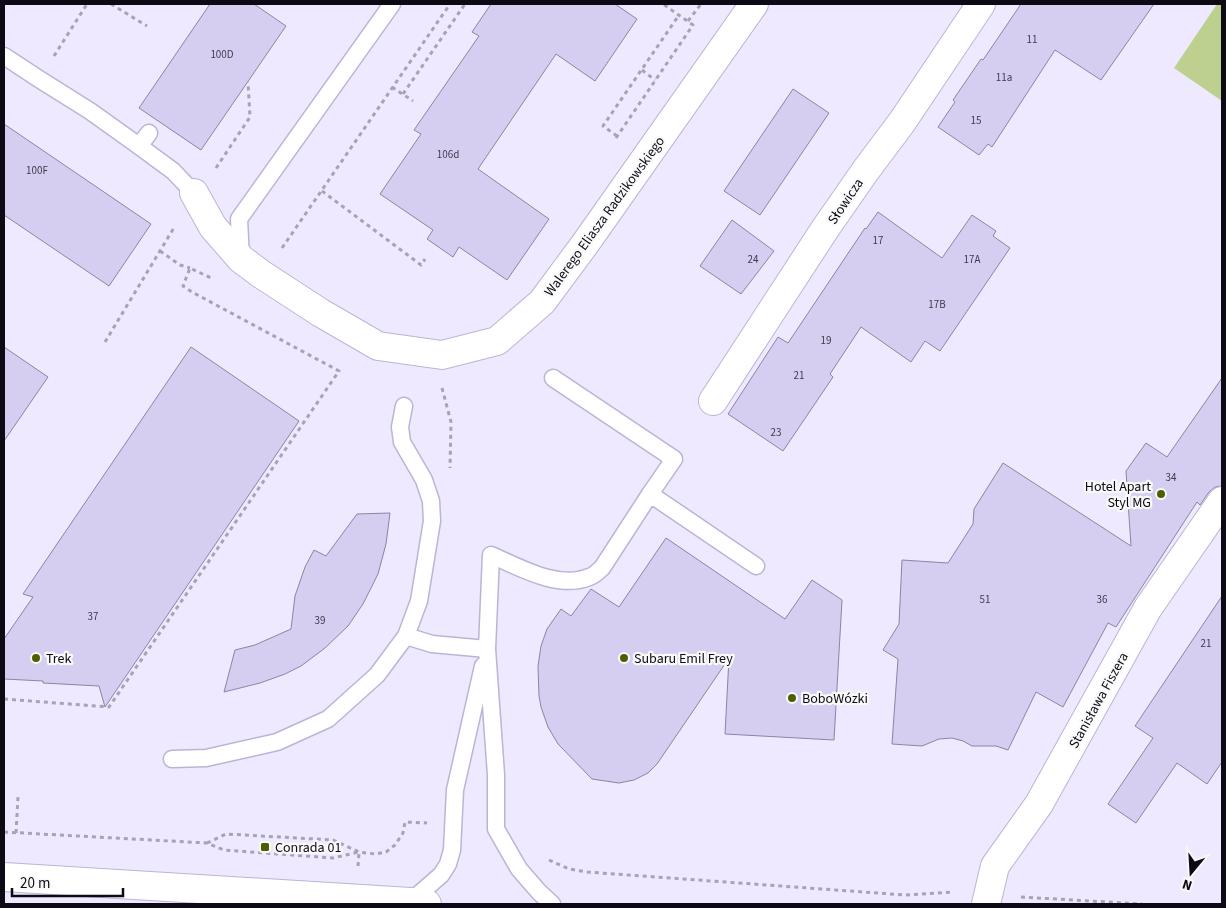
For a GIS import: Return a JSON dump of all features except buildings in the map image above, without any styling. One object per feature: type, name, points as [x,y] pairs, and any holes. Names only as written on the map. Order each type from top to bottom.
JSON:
[{"type":"street","name":"Walerego Eliasza Radzikowskiego","points":[[194,193],[213,227],[251,267],[321,313],[378,346],[442,356],[497,341],[542,302],[754,4]]},
{"type":"street","name":"Słowicza","points":[[712,401],[836,214],[902,122],[981,4]]},
{"type":"street","name":"Stanisława Fiszera","points":[[987,900],[995,866],[1040,804],[1148,608],[1222,501]]},
{"type":"street","points":[[4,877],[419,903]]},
{"type":"lane","points":[[251,267],[239,219],[392,4]]},
{"type":"lane","points":[[4,56],[90,111],[144,140],[194,193]]},
{"type":"lane","points":[[552,904],[519,869],[496,829],[496,775],[487,649],[490,555],[549,578],[564,581],[591,577],[602,568],[674,459],[553,378]]},
{"type":"lane","points":[[172,759],[206,758],[277,742],[328,720],[377,675],[406,636],[419,601],[432,520],[431,501],[424,480],[402,442],[400,427],[404,406]]},
{"type":"lane","points":[[650,494],[756,566]]},
{"type":"lane","points":[[406,636],[432,644],[487,649]]},
{"type":"lane","points":[[419,903],[441,876],[448,864],[452,850],[455,790],[487,649]]},
{"type":"path","points":[[39,80],[87,4]]},
{"type":"path","points":[[111,4],[147,26]]},
{"type":"path","points":[[251,267],[281,248],[450,4]]},
{"type":"path","points":[[403,94],[465,4]]},
{"type":"path","points":[[612,144],[694,25],[663,4]]},
{"type":"path","points":[[688,22],[701,4]]},
{"type":"path","points":[[617,136],[603,126],[679,15]]},
{"type":"path","points":[[642,70],[656,80]]},
{"type":"path","points":[[214,171],[250,117],[248,82]]},
{"type":"path","points":[[392,87],[413,101]]},
{"type":"path","points":[[322,191],[421,265],[425,258]]},
{"type":"path","points":[[105,342],[194,193]]},
{"type":"path","points":[[160,251],[180,264],[211,278]]},
{"type":"path","points":[[4,699],[109,707],[338,372],[183,286],[190,268]]},
{"type":"path","points":[[431,512],[450,489],[451,422],[432,354]]},
{"type":"path","points":[[16,833],[18,797]]},
{"type":"path","points":[[207,843],[226,834],[324,839],[333,840],[359,852],[375,854],[386,852],[395,845],[403,833],[405,822],[424,823]]},
{"type":"path","points":[[4,832],[207,843],[224,850],[333,858],[359,852]]},
{"type":"path","points":[[358,865],[359,852]]},
{"type":"path","points":[[547,858],[569,869],[587,872],[905,895],[960,892],[987,900],[1142,904]]},
{"type":"green space","points":[[1217,4],[1222,4],[1222,101],[1174,68]]},
{"type":"place","name":"Hotel Apart Styl MG","points":[[1161,494]]},
{"type":"place","name":"Trek","points":[[36,658]]},
{"type":"place","name":"Subaru Emil Frey","points":[[624,658]]},
{"type":"place","name":"BoboWózki","points":[[792,698]]},
{"type":"place","name":"Conrada 01","points":[[265,847]]}]
